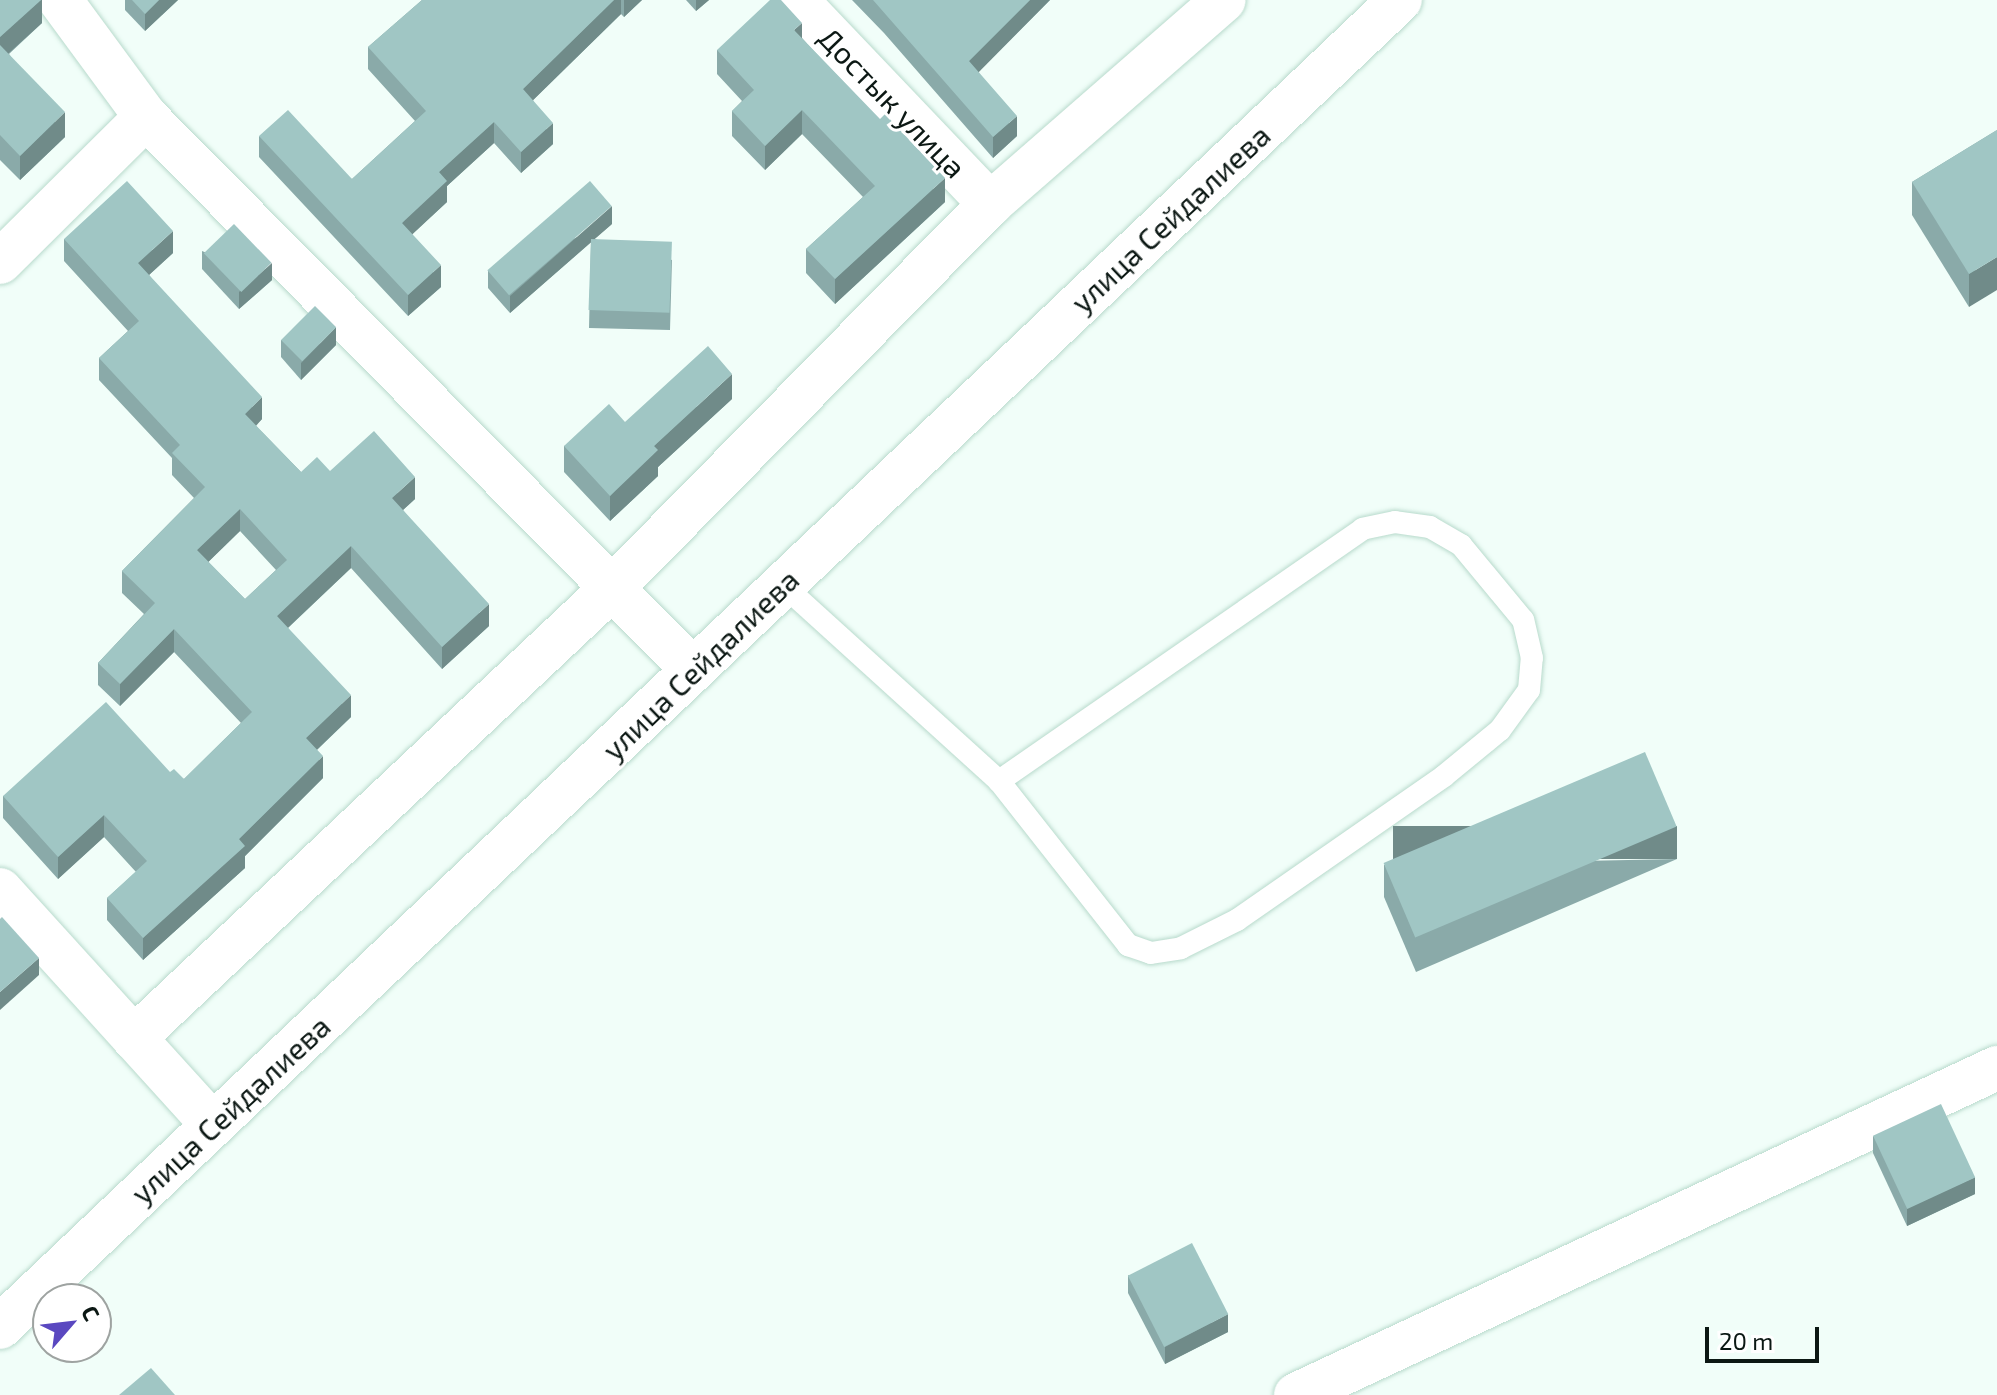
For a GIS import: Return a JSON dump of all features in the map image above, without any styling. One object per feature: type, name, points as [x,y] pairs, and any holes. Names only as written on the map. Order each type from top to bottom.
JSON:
[{"type":"street","points":[[60,0],[146,117],[693,670]]},
{"type":"street","name":"Достык улица","points":[[796,0],[990,204]]},
{"type":"street","points":[[134,1038],[612,588],[990,204],[1224,0]]},
{"type":"street","name":"улица Сейдалиева","points":[[0,1327],[1400,0]]},
{"type":"street","points":[[0,262],[146,117]]},
{"type":"street","points":[[0,890],[213,1125]]},
{"type":"street","points":[[1296,1395],[1997,1068]]},
{"type":"lane","points":[[783,585],[999,781],[1128,945],[1151,953],[1181,948],[1237,920],[1444,776],[1500,730],[1529,690],[1532,658],[1523,620],[1461,545],[1430,527],[1395,522],[1363,529],[999,781]]},
{"type":"building","points":[[0,0],[41,0],[0,37]]},
{"type":"building","points":[[132,0],[159,0],[145,14]]},
{"type":"building","points":[[422,0],[614,0],[523,89],[553,123],[521,152],[494,122],[439,172],[447,181],[402,223],[441,265],[408,295],[259,136],[288,110],[352,179],[426,111],[368,47]]},
{"type":"building","points":[[770,0],[781,0],[802,23],[794,30],[880,119],[885,114],[945,178],[835,279],[806,249],[875,186],[802,110],[765,146],[732,111],[754,90],[717,50]]},
{"type":"building","points":[[873,0],[1030,0],[969,61],[1017,116],[993,137]]},
{"type":"building","points":[[0,45],[65,112],[20,156],[0,135]]},
{"type":"building","points":[[1997,130],[1997,257],[1969,274],[1912,182]]},
{"type":"building","points":[[127,181],[173,231],[138,263],[262,397],[245,414],[301,472],[317,457],[330,471],[374,431],[415,477],[392,498],[489,604],[442,647],[351,546],[277,616],[351,695],[306,738],[323,756],[239,839],[245,846],[143,938],[107,898],[147,861],[104,815],[58,857],[3,796],[106,702],[170,772],[174,769],[184,779],[252,712],[174,629],[120,684],[98,663],[155,603],[122,571],[205,487],[172,453],[180,445],[99,358],[139,321],[64,239]],"holes":[[[240,509],[287,560],[245,599],[197,550]]]},
{"type":"building","points":[[590,181],[612,206],[509,295],[487,270]]},
{"type":"building","points":[[234,224],[272,263],[241,292],[204,253]]},
{"type":"building","points":[[591,239],[672,242],[669,313],[589,310]]},
{"type":"building","points":[[315,306],[336,327],[302,361],[281,340]]},
{"type":"building","points":[[708,346],[732,374],[654,446],[658,450],[610,496],[564,446],[609,404],[625,422]]},
{"type":"building","points":[[1645,752],[1677,827],[1415,938],[1384,863]]},
{"type":"building","points":[[2,917],[39,958],[0,992],[0,919]]},
{"type":"building","points":[[1941,1104],[1975,1177],[1907,1209],[1873,1136]]},
{"type":"building","points":[[1192,1243],[1228,1314],[1164,1347],[1128,1276]]},
{"type":"building","points":[[151,1368],[175,1395],[119,1395]]}]
